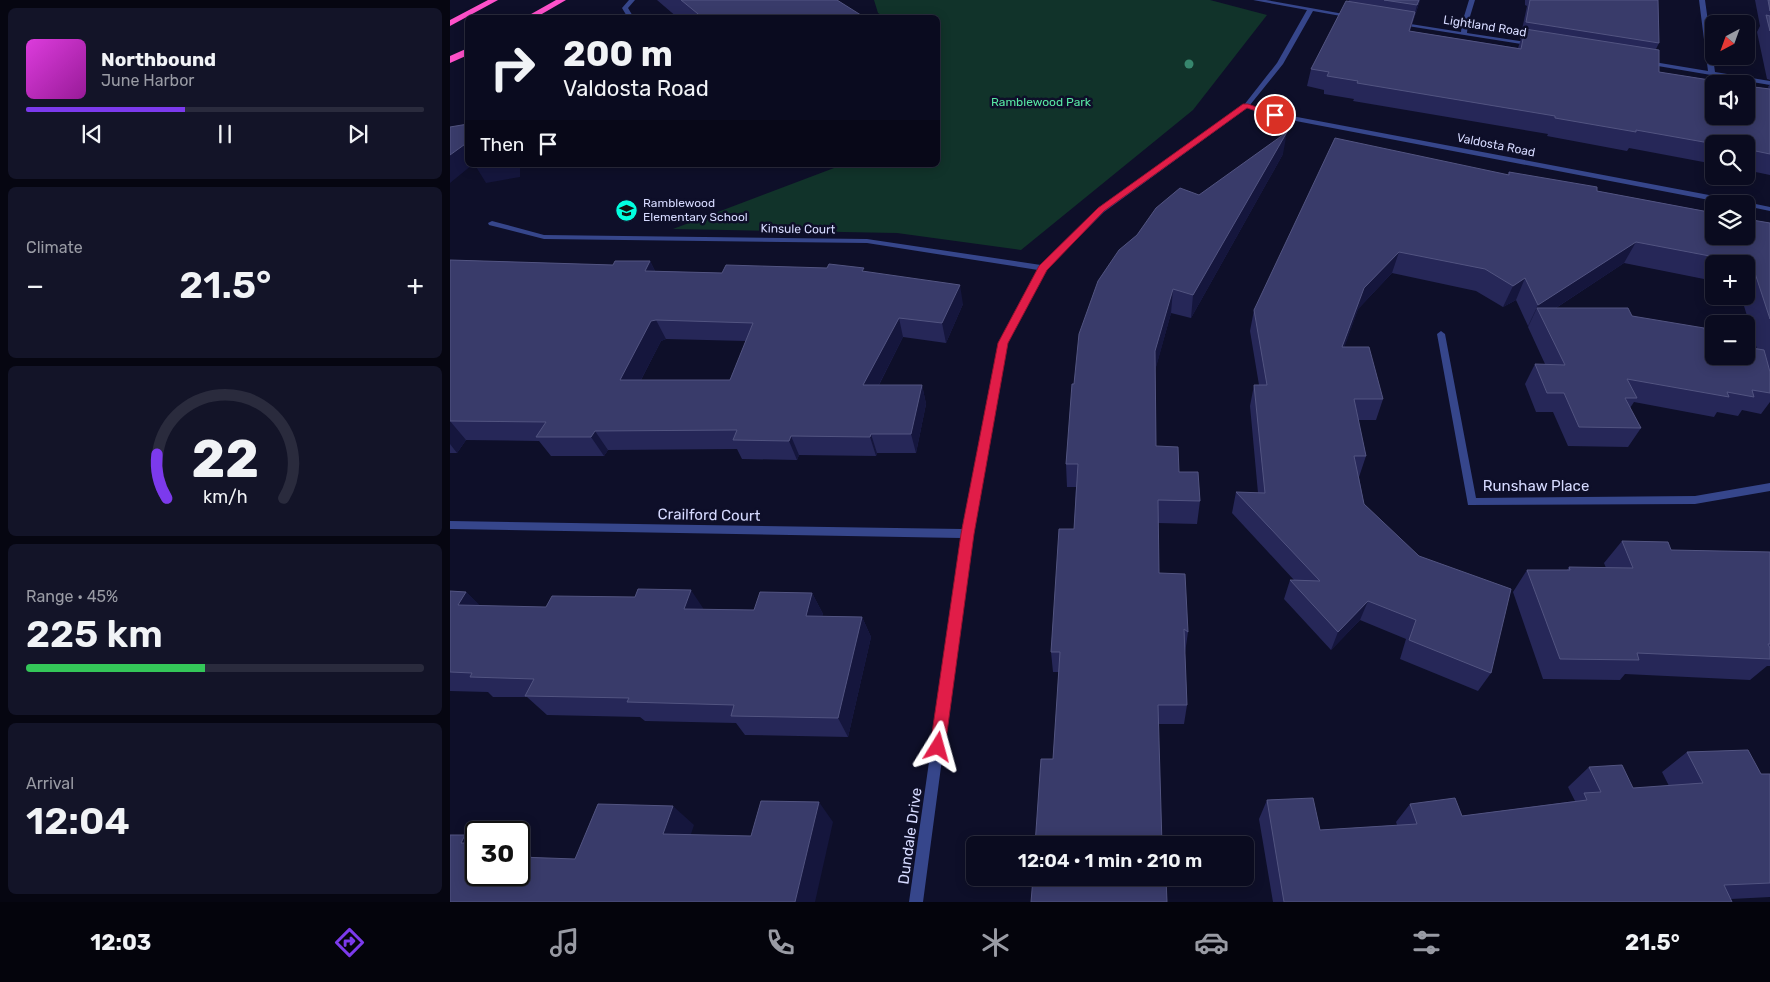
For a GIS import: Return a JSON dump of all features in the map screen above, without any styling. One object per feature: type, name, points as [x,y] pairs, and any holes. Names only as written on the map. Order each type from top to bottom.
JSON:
[{"type":"highway","points":[[465,15],[494,0]]},
{"type":"highway","points":[[534,15],[562,0]]},
{"type":"highway","points":[[450,23],[465,15]]},
{"type":"highway","points":[[450,60],[465,52]]},
{"type":"street","points":[[630,15],[625,8],[632,0]]},
{"type":"street","points":[[1256,0],[1358,17]]},
{"type":"street","points":[[1464,34],[1465,23],[1472,0]]},
{"type":"street","points":[[1702,0],[1712,74]]},
{"type":"street","name":"Dundale Drive","points":[[916,902],[967,534],[1003,343],[1043,268],[1101,210],[1246,106],[1280,64],[1310,9]]},
{"type":"street","name":"Lightland Road","points":[[1387,22],[1540,46]]},
{"type":"street","points":[[1645,63],[1770,83]]},
{"type":"street","name":"Valdosta Road","points":[[1246,106],[1275,115],[1705,196]]},
{"type":"street","name":"Valdosta Road","points":[[1755,206],[1770,209]]},
{"type":"street","name":"Kinsule Court","points":[[492,223],[544,237],[868,241],[1004,260],[1043,268]]},
{"type":"street","name":"Runshaw Place","points":[[1441,334],[1472,502],[1695,500],[1770,487]]},
{"type":"street","name":"Crailford Court","points":[[450,525],[967,534]]},
{"type":"green space","name":"Ramblewood Park","points":[[874,0],[1210,0],[1267,15],[1193,110],[1021,250],[897,233],[673,229],[837,167],[940,167],[940,15],[882,15],[878,13]]},
{"type":"building","points":[[681,0],[837,0],[861,15],[699,15]]},
{"type":"building","points":[[1384,0],[1419,0],[1417,5]]},
{"type":"building","points":[[1530,0],[1658,0],[1659,43],[1526,22]]},
{"type":"building","points":[[1346,1],[1415,12],[1409,31],[1521,49],[1525,29],[1659,50],[1659,72],[1705,79],[1705,125],[1755,125],[1755,87],[1770,89],[1770,154],[1755,151],[1755,135],[1705,135],[1705,142],[1636,130],[1636,132],[1555,118],[1555,116],[1357,83],[1358,81],[1327,76],[1329,72],[1311,69]]},
{"type":"building","points":[[1766,15],[1770,16],[1770,31]]},
{"type":"building","points":[[465,124],[465,144],[450,155],[450,127]]},
{"type":"building","points":[[1287,132],[1193,295],[1173,289],[1155,351],[1156,446],[1178,447],[1179,472],[1198,472],[1200,501],[1158,500],[1159,573],[1185,574],[1188,632],[1184,629],[1187,705],[1158,705],[1162,836],[1036,836],[1041,759],[1053,759],[1060,652],[1051,652],[1059,529],[1074,529],[1078,464],[1066,464],[1072,384],[1074,384],[1079,334],[1098,281],[1119,250],[1137,235],[1156,208],[1180,188],[1199,195]]},
{"type":"building","points":[[1335,138],[1509,175],[1509,172],[1597,187],[1597,191],[1705,211],[1705,245],[1755,245],[1755,220],[1770,223],[1770,319],[1755,273],[1755,255],[1705,255],[1636,242],[1538,305],[1525,278],[1513,286],[1485,269],[1399,252],[1364,288],[1342,347],[1369,347],[1383,399],[1354,399],[1366,456],[1354,456],[1364,504],[1419,556],[1511,589],[1491,673],[1409,640],[1416,620],[1368,601],[1338,632],[1290,580],[1320,581],[1236,492],[1265,493],[1254,385],[1267,385],[1254,310]]},
{"type":"building","points":[[450,260],[613,265],[615,261],[650,261],[645,271],[722,273],[726,265],[827,268],[829,264],[864,268],[862,271],[960,285],[942,323],[899,318],[863,385],[922,385],[911,434],[871,434],[870,437],[791,436],[789,441],[733,440],[737,430],[595,431],[591,437],[536,437],[546,422],[450,421]],"holes":[[[651,321],[753,323],[730,380],[620,380]]]},
{"type":"building","points":[[1537,308],[1628,308],[1632,316],[1704,328],[1705,365],[1755,365],[1755,348],[1764,350],[1770,372],[1770,393],[1752,390],[1754,397],[1727,392],[1729,397],[1627,379],[1637,398],[1625,398],[1641,428],[1579,427],[1564,393],[1547,393],[1535,364],[1565,365]]},
{"type":"building","points":[[1622,541],[1668,542],[1671,550],[1770,552],[1770,644],[1768,644],[1770,659],[1637,653],[1639,660],[1560,659],[1527,570],[1570,570],[1569,567],[1633,568]]},
{"type":"building","points":[[638,589],[691,590],[684,609],[754,610],[760,592],[812,593],[806,616],[862,617],[838,718],[731,716],[734,705],[627,702],[629,698],[525,696],[534,679],[470,677],[472,673],[450,672],[450,591],[466,592],[458,605],[546,607],[552,596],[635,597]]},
{"type":"building","points":[[1748,750],[1761,774],[1770,774],[1770,883],[1724,885],[1732,902],[1284,902],[1267,800],[1313,798],[1320,830],[1417,824],[1410,804],[1455,798],[1462,816],[1587,800],[1584,793],[1601,792],[1589,767],[1622,765],[1633,788],[1703,783],[1687,752]]},
{"type":"building","points":[[761,801],[819,802],[795,902],[450,902],[450,835],[465,835],[461,843],[465,843],[465,886],[530,886],[530,857],[575,859],[598,804],[673,806],[663,834],[751,836]]},
{"type":"building","points":[[1032,886],[1166,886],[1167,902],[1031,902]]},
{"type":"place","name":"Ramblewood Elementary School","points":[[627,210]]},
{"type":"route","points":[[938,747],[967,534],[1003,343],[1043,268],[1101,210],[1246,106],[1275,115]]}]
